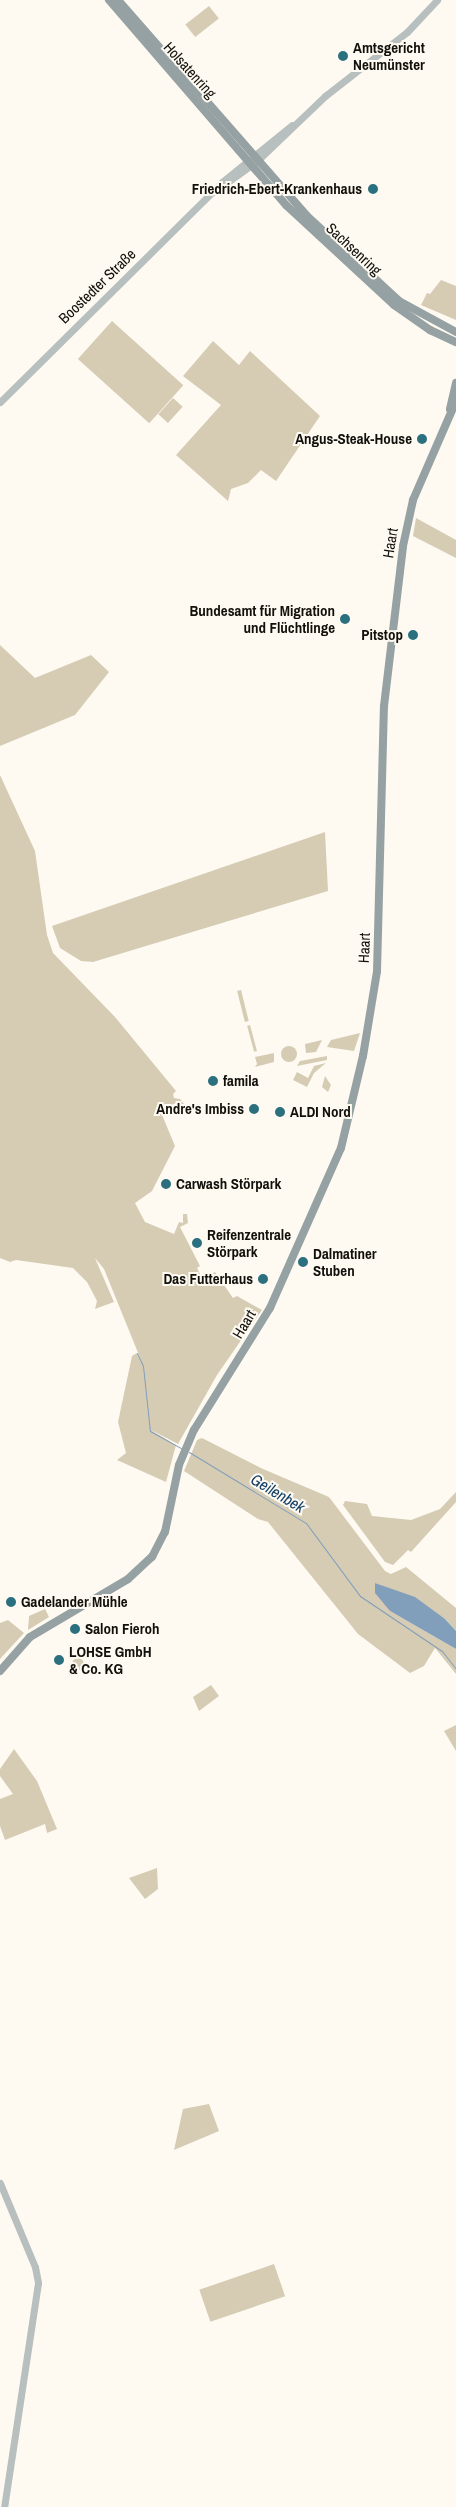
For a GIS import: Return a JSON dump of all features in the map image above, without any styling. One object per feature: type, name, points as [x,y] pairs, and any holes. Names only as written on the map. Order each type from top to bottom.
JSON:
[{"type":"main road","name":"Holsatenring","points":[[109,0],[219,124],[249,163]]},
{"type":"main road","name":"Holsatenring","points":[[118,0],[256,157]]},
{"type":"main road","name":"Sachsenring","points":[[256,157],[307,216],[393,296],[421,316],[456,332]]},
{"type":"main road","name":"Sachsenring","points":[[249,163],[286,205],[394,305],[430,330],[456,342]]},
{"type":"main road","name":"Haart","points":[[0,1671],[30,1637],[128,1579],[152,1557],[168,1519],[184,1452],[207,1406],[270,1308],[341,1148],[352,1114],[377,971],[384,706],[403,546],[413,500],[450,408],[456,383]]},
{"type":"main road","name":"Haart","points":[[450,408],[456,401]]},
{"type":"street","name":"Boostedter Straße","points":[[0,402],[214,191],[407,32],[437,0]]},
{"type":"street","points":[[0,2183],[35,2267],[38,2283],[4,2507]]},
{"type":"shaded area","points":[[209,6],[219,19],[195,37],[185,24]]},
{"type":"shaded area","points":[[441,280],[456,286],[456,320],[421,305],[427,293],[430,294]]},
{"type":"shaded area","points":[[112,321],[183,385],[149,423],[78,359]]},
{"type":"shaded area","points":[[213,341],[239,365],[250,351],[320,416],[276,481],[261,470],[248,483],[231,489],[228,501],[176,455],[221,405],[183,376]]},
{"type":"shaded area","points":[[173,398],[183,407],[168,423],[158,414]]},
{"type":"shaded area","points":[[416,518],[456,540],[456,558],[413,536]]},
{"type":"shaded area","points":[[0,645],[35,678],[91,655],[109,672],[75,715],[0,746]]},
{"type":"shaded area","points":[[0,775],[35,851],[47,935],[53,953],[115,1017],[176,1091],[173,1094],[174,1098],[180,1099],[189,1110],[187,1112],[178,1102],[160,1110],[175,1146],[152,1191],[135,1203],[145,1222],[174,1234],[179,1222],[183,1223],[183,1214],[187,1214],[188,1223],[180,1227],[200,1266],[197,1268],[202,1278],[215,1272],[233,1298],[237,1296],[262,1310],[217,1375],[178,1444],[149,1429],[176,1445],[166,1482],[117,1460],[126,1453],[118,1422],[132,1356],[137,1353],[143,1365],[104,1269],[95,1258],[114,1302],[95,1309],[97,1301],[87,1282],[73,1268],[16,1260],[10,1262],[0,1258]]},
{"type":"shaded area","points":[[325,832],[328,891],[93,962],[81,961],[60,948],[52,926]]},
{"type":"shaded area","points":[[241,990],[249,1021],[245,1022],[237,991]]},
{"type":"shaded area","points":[[250,1025],[257,1051],[254,1052],[247,1026]]},
{"type":"shaded area","points":[[360,1033],[354,1051],[327,1047],[331,1040]]},
{"type":"shaded area","points":[[322,1040],[316,1052],[306,1053],[305,1044]]},
{"type":"shaded area","points":[[289,1046],[295,1048],[297,1054],[295,1060],[289,1062],[283,1060],[281,1054],[283,1048]]},
{"type":"shaded area","points":[[274,1053],[274,1062],[255,1067],[257,1064],[255,1057]]},
{"type":"shaded area","points":[[327,1056],[327,1060],[297,1066],[300,1061]]},
{"type":"shaded area","points":[[326,1063],[314,1073],[307,1087],[293,1080],[297,1072],[308,1078],[314,1066]]},
{"type":"shaded area","points":[[325,1076],[331,1085],[328,1092],[322,1087]]},
{"type":"shaded area","points":[[202,1438],[263,1469],[329,1497],[385,1571],[391,1574],[406,1567],[456,1608],[456,1631],[445,1619],[412,1598],[375,1583],[390,1611],[456,1649],[456,1674],[435,1648],[424,1666],[410,1673],[358,1634],[268,1522],[258,1519],[184,1471],[197,1440]]},
{"type":"shaded area","points":[[456,1492],[456,1502],[411,1552],[408,1550],[393,1565],[385,1562],[343,1505],[345,1501],[367,1504],[372,1516],[411,1520],[440,1509]]},
{"type":"shaded area","points":[[45,1609],[49,1617],[28,1630],[29,1616]]},
{"type":"shaded area","points":[[8,1620],[24,1633],[0,1659],[0,1623]]},
{"type":"shaded area","points":[[76,1658],[80,1658],[84,1664],[80,1670],[76,1670],[72,1666],[72,1662]]},
{"type":"shaded area","points":[[211,1685],[219,1696],[199,1711],[193,1697]]},
{"type":"shaded area","points":[[456,1725],[456,1751],[444,1731]]},
{"type":"shaded area","points":[[14,1749],[37,1781],[57,1829],[47,1833],[45,1824],[5,1840],[0,1826],[0,1799],[13,1794],[0,1776],[0,1769]]},
{"type":"shaded area","points":[[157,1868],[158,1889],[145,1899],[129,1878]]},
{"type":"shaded area","points":[[209,2104],[219,2131],[174,2150],[183,2109]]},
{"type":"shaded area","points":[[274,2264],[285,2296],[210,2322],[199,2290]]},
{"type":"water","points":[[375,1583],[415,1597],[445,1619],[456,1631],[456,1649],[390,1611],[375,1593]]},
{"type":"waterway","name":"Geilenbek","points":[[137,1353],[143,1366],[150,1431],[183,1449]]},
{"type":"waterway","name":"Geilenbek","points":[[189,1452],[306,1523],[360,1596],[442,1651],[456,1669]]},
{"type":"place","name":"Amtsgericht Neumünster","points":[[343,56]]},
{"type":"place","name":"Friedrich-Ebert-Krankenhaus","points":[[373,189]]},
{"type":"place","name":"Angus-Steak-House","points":[[422,439]]},
{"type":"place","name":"Bundesamt für Migration und Flüchtlinge","points":[[345,619]]},
{"type":"place","name":"Pitstop","points":[[413,635]]},
{"type":"place","name":"famila","points":[[213,1081]]},
{"type":"place","name":"Andre's Imbiss","points":[[254,1109]]},
{"type":"place","name":"ALDI Nord","points":[[280,1112]]},
{"type":"place","name":"Carwash Störpark","points":[[166,1184]]},
{"type":"place","name":"Reifenzentrale Störpark","points":[[197,1243]]},
{"type":"place","name":"Dalmatiner Stuben","points":[[303,1262]]},
{"type":"place","name":"Das Futterhaus","points":[[263,1279]]},
{"type":"place","name":"Gadelander Mühle","points":[[11,1602]]},
{"type":"place","name":"Salon Fieroh","points":[[75,1629]]},
{"type":"place","name":"LOHSE GmbH & Co. KG","points":[[59,1660]]}]
